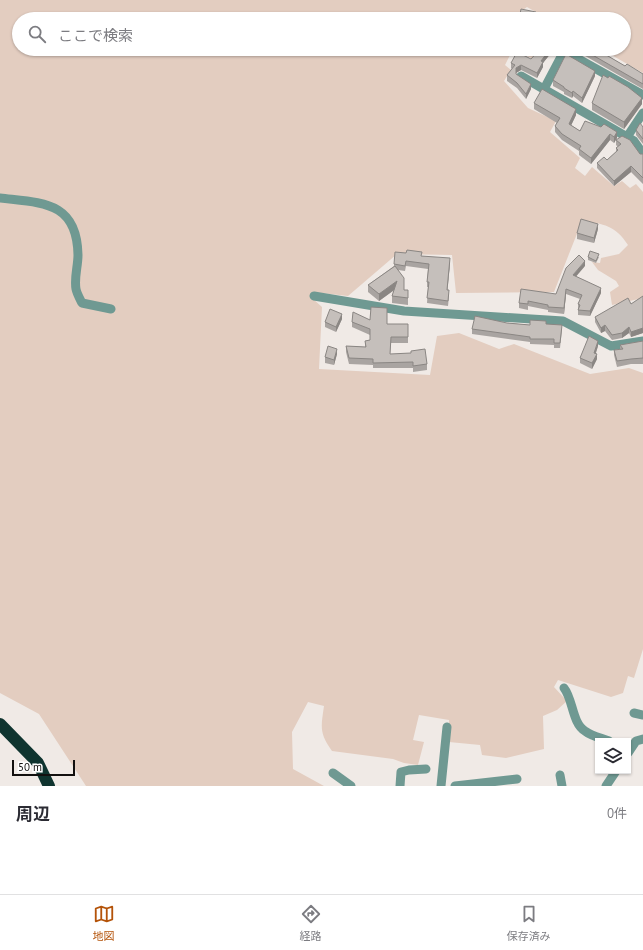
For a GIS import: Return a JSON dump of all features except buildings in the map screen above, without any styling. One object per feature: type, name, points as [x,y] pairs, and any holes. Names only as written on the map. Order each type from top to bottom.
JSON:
[{"type":"highway","points":[[0,724],[38,763],[49,784]]},
{"type":"highway","points":[[0,735],[17,749],[49,784]]},
{"type":"street","points":[[544,89],[559,56]]},
{"type":"street","points":[[573,56],[643,95]]},
{"type":"street","points":[[521,76],[634,141],[643,154]]},
{"type":"street","points":[[627,137],[643,113]]},
{"type":"street","points":[[0,198],[55,206],[62,212],[71,224],[77,242],[76,289],[82,303],[111,309]]},
{"type":"street","points":[[314,296],[404,311],[563,321],[612,346],[643,341]]},
{"type":"street","points":[[564,688],[568,692],[579,726],[585,731],[602,738]]},
{"type":"street","points":[[441,786],[447,727]]},
{"type":"street","points":[[631,748],[636,741],[643,739]]},
{"type":"street","points":[[400,786],[401,772],[426,769]]},
{"type":"street","points":[[333,773],[351,786]]},
{"type":"street","points":[[606,786],[614,774]]},
{"type":"street","points":[[560,775],[562,786]]},
{"type":"street","points":[[455,786],[517,779]]},
{"type":"shaded area","points":[[0,0],[643,0],[643,73],[613,56],[631,56],[631,12],[536,12],[527,7],[520,12],[12,12],[12,56],[510,56],[505,65],[511,70],[504,81],[528,108],[556,121],[550,132],[580,158],[575,168],[585,176],[592,167],[614,186],[622,181],[630,188],[636,184],[643,192],[643,298],[612,305],[610,292],[619,286],[616,281],[598,270],[592,262],[600,263],[601,258],[619,254],[628,245],[614,229],[597,223],[582,221],[554,292],[456,293],[452,255],[397,254],[348,296],[312,292],[312,298],[322,307],[319,369],[430,375],[437,336],[459,333],[499,349],[514,344],[590,374],[629,368],[643,373],[643,649],[634,678],[628,676],[623,693],[611,697],[558,680],[554,687],[567,701],[557,710],[543,716],[544,749],[506,758],[482,755],[480,745],[449,742],[449,720],[419,715],[413,740],[424,742],[418,765],[404,763],[393,759],[332,751],[322,730],[324,706],[308,702],[292,732],[293,769],[324,786],[86,786],[39,714],[0,693]]},
{"type":"shaded area","points":[[527,56],[535,56],[533,59]]}]
